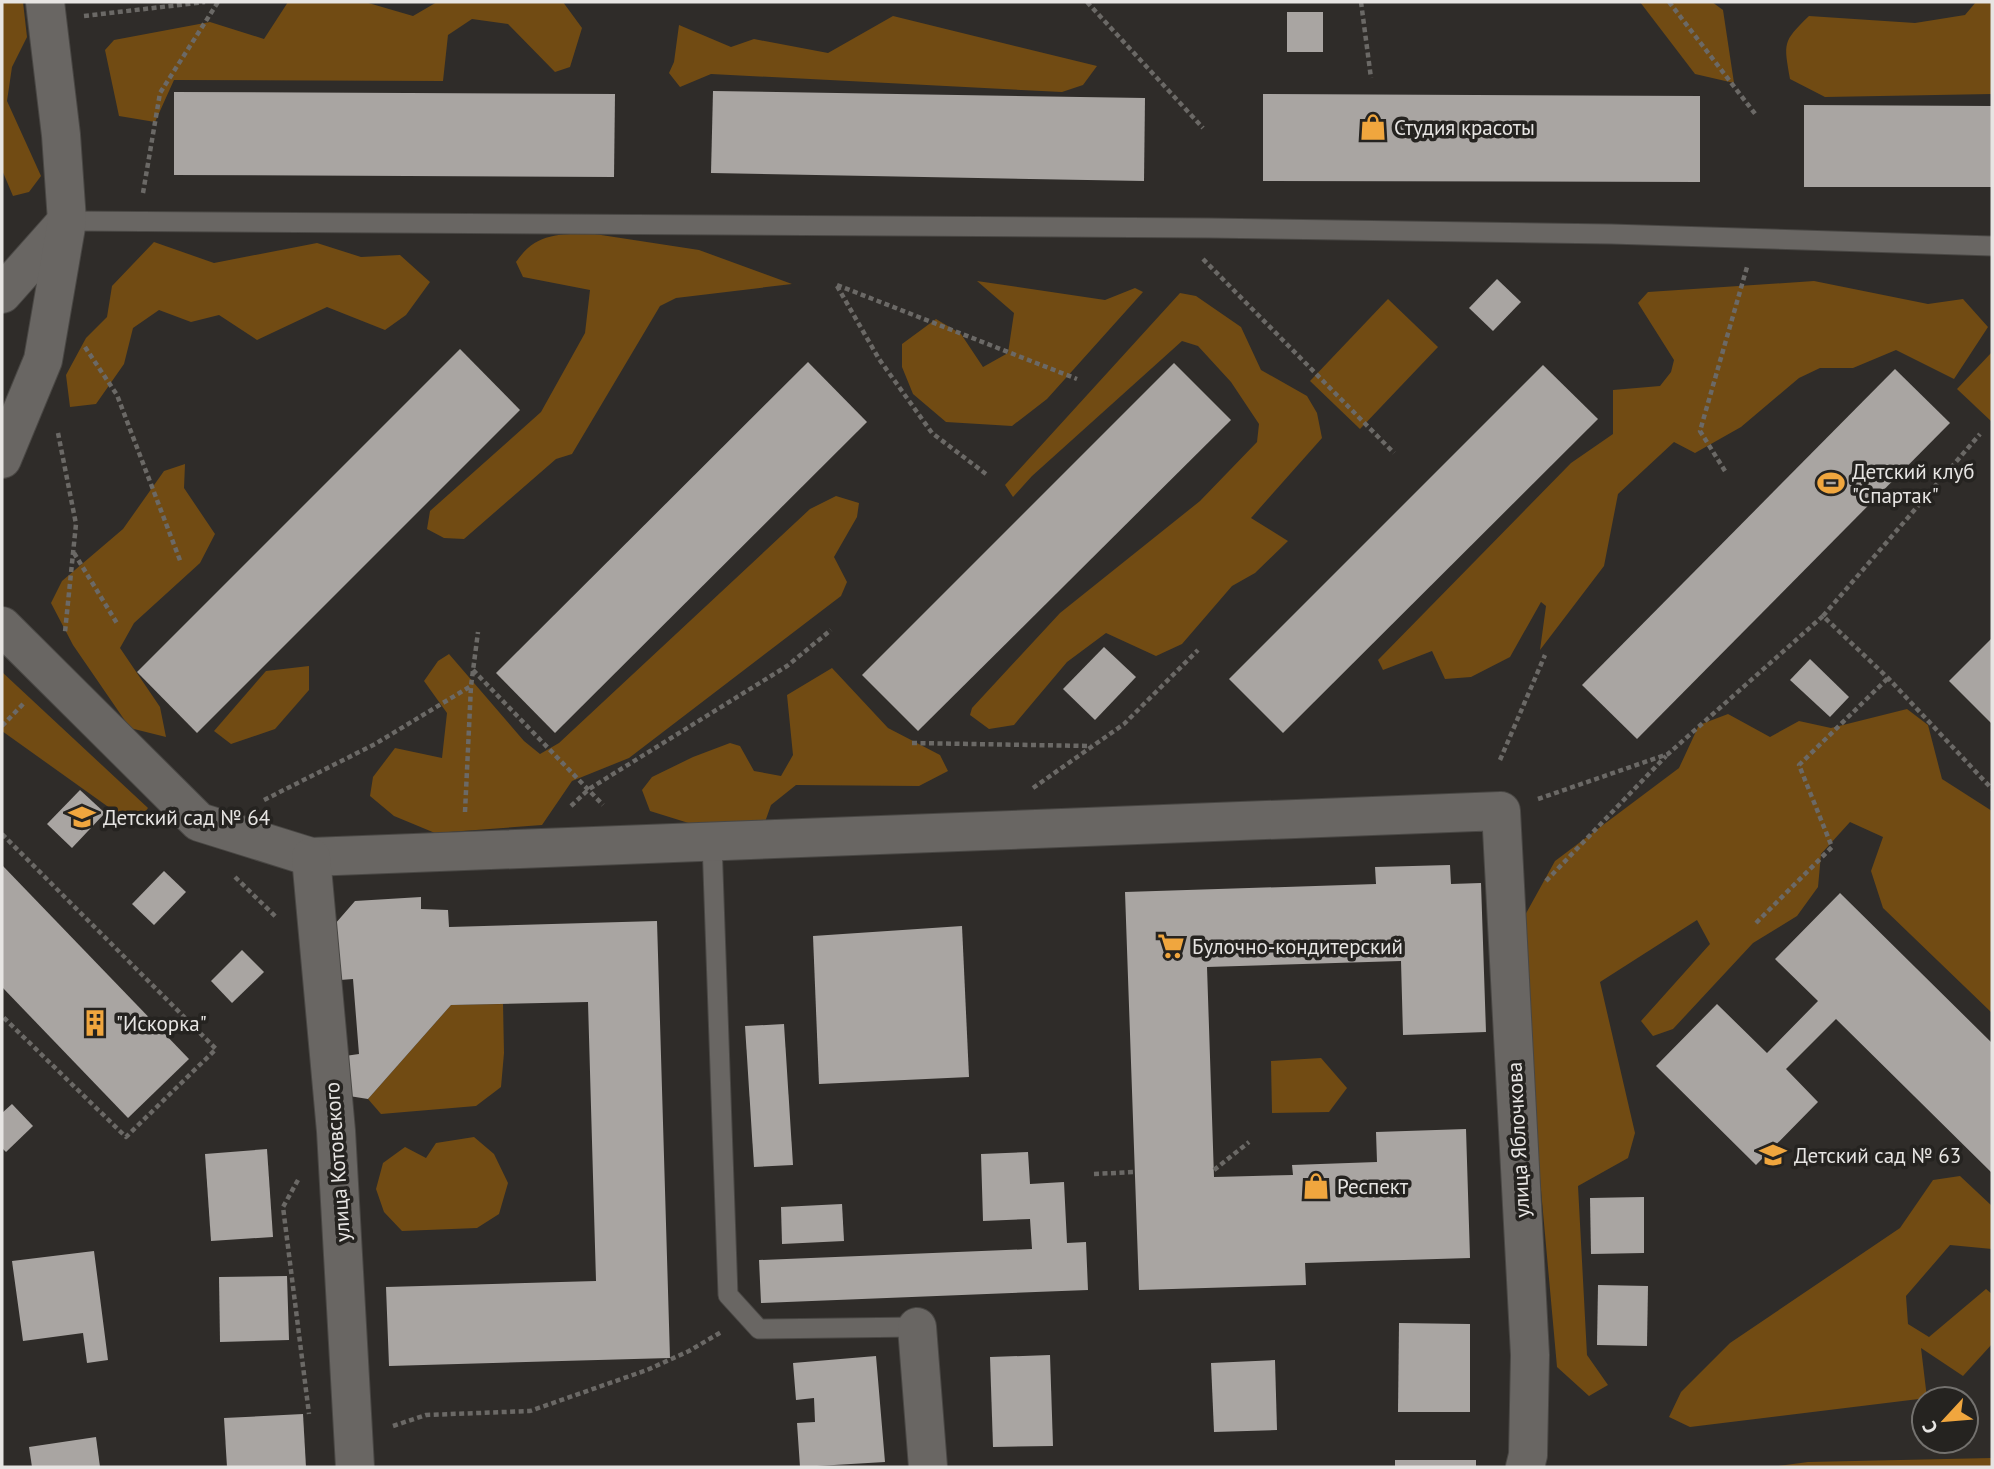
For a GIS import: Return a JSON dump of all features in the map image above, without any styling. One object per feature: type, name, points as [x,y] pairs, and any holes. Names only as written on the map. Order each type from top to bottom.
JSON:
[{"type":"street","points":[[2,459],[43,360],[67,221],[61,135],[46,11]]},
{"type":"street","points":[[2,294],[67,221]]},
{"type":"street","points":[[2,626],[199,822],[311,857],[1501,811]]},
{"type":"street","name":"улица Яблочкова","points":[[1501,811],[1530,1354],[1528,1455],[1525,1467]]},
{"type":"street","name":"улица Котовского","points":[[311,857],[336,1131],[354,1454]]},
{"type":"street","points":[[917,1327],[929,1467]]},
{"type":"lane","points":[[67,221],[1209,228],[1752,238],[1992,246]]},
{"type":"lane","points":[[712,842],[728,1295],[759,1329],[917,1327]]},
{"type":"path","points":[[46,11],[205,2]]},
{"type":"path","points":[[138,221],[160,93],[218,2]]},
{"type":"path","points":[[1087,2],[1203,128]]},
{"type":"path","points":[[1361,2],[1371,78]]},
{"type":"path","points":[[1669,2],[1756,115]]},
{"type":"path","points":[[1725,471],[1700,431],[1745,275],[1752,238]]},
{"type":"path","points":[[1198,254],[1394,453]]},
{"type":"path","points":[[986,474],[932,433],[879,359],[837,285],[1077,379]]},
{"type":"path","points":[[83,345],[117,395],[181,563]]},
{"type":"path","points":[[55,421],[76,524],[60,684]]},
{"type":"path","points":[[1506,922],[1668,754],[1823,616],[1980,434]]},
{"type":"path","points":[[74,552],[118,625]]},
{"type":"path","points":[[1823,616],[1888,678],[1992,789]]},
{"type":"path","points":[[529,849],[589,789],[787,666],[831,630]]},
{"type":"path","points":[[463,851],[471,686],[478,632]]},
{"type":"path","points":[[1025,793],[1124,724],[1198,650]]},
{"type":"path","points":[[1500,760],[1545,655]]},
{"type":"path","points":[[473,670],[589,789],[638,845]]},
{"type":"path","points":[[1756,923],[1832,847],[1800,765],[1888,678]]},
{"type":"path","points":[[223,830],[272,795],[375,744],[471,686]]},
{"type":"path","points":[[2,726],[26,700]]},
{"type":"path","points":[[912,743],[1092,746]]},
{"type":"path","points":[[1501,811],[1668,754]]},
{"type":"path","points":[[2,834],[216,1049],[126,1137],[2,1016]]},
{"type":"path","points":[[229,871],[278,920]]},
{"type":"path","points":[[1214,1170],[1249,1142]]},
{"type":"path","points":[[1094,1174],[1135,1172]]},
{"type":"path","points":[[301,1175],[283,1207],[310,1426]]},
{"type":"path","points":[[354,1454],[426,1415],[530,1411],[647,1370],[689,1351],[748,1316]]},
{"type":"shaded area","points":[[2,2],[23,2],[27,37],[12,67],[7,101],[41,176],[29,192],[13,196],[2,170]]},
{"type":"shaded area","points":[[288,2],[365,2],[413,16],[437,2],[563,2],[582,28],[570,67],[555,72],[508,24],[472,19],[448,35],[443,81],[174,80],[155,122],[119,116],[105,50],[114,40],[210,22],[264,39]]},
{"type":"shaded area","points":[[1640,2],[1712,2],[1723,10],[1734,83],[1695,74]]},
{"type":"shaded area","points":[[1976,2],[1992,2],[1992,94],[1825,97],[1790,79],[1787,44],[1809,16],[1915,23],[1965,15]]},
{"type":"shaded area","points":[[893,16],[1097,66],[1083,85],[1062,92],[711,74],[680,87],[669,73],[674,62],[679,25],[731,47],[754,39],[828,53]]},
{"type":"shaded area","points":[[588,233],[699,250],[792,284],[676,298],[660,306],[572,454],[556,459],[464,539],[444,538],[427,529],[430,511],[541,412],[585,333],[590,290],[523,277],[516,262],[531,246],[548,237]]},
{"type":"shaded area","points":[[154,242],[214,263],[317,243],[361,257],[400,255],[430,282],[406,315],[385,330],[327,307],[257,340],[219,315],[191,322],[159,310],[133,328],[124,364],[96,404],[70,407],[66,375],[86,338],[107,317],[112,286]]},
{"type":"shaded area","points":[[977,281],[1105,300],[1135,288],[1143,292],[1047,399],[1012,426],[946,422],[913,394],[902,367],[902,344],[936,319],[961,334],[983,367],[1008,353],[1014,313]]},
{"type":"shaded area","points":[[1814,281],[1928,304],[1963,299],[1988,327],[1954,379],[1896,350],[1853,368],[1820,368],[1799,378],[1741,427],[1695,453],[1674,442],[1618,494],[1604,566],[1540,650],[1546,606],[1541,602],[1510,657],[1471,677],[1445,679],[1432,651],[1383,670],[1378,660],[1571,463],[1613,434],[1613,390],[1660,386],[1671,372],[1674,360],[1638,303],[1648,292]]},
{"type":"shaded area","points":[[1180,293],[1196,296],[1241,327],[1261,370],[1307,396],[1317,413],[1322,438],[1251,518],[1288,541],[1255,573],[1232,586],[1182,644],[1156,656],[1106,633],[1067,662],[1014,725],[989,729],[970,715],[972,708],[1060,613],[1200,501],[1257,442],[1259,424],[1231,382],[1198,346],[1182,341],[1032,476],[1013,497],[1005,485]]},
{"type":"shaded area","points":[[1388,299],[1438,347],[1360,429],[1310,381]]},
{"type":"shaded area","points":[[1992,352],[1992,422],[1957,389]]},
{"type":"shaded area","points":[[185,464],[184,488],[215,534],[200,563],[134,623],[120,648],[160,707],[166,737],[130,728],[73,645],[51,603],[62,581],[123,529],[164,471]]},
{"type":"shaded area","points":[[836,496],[859,503],[857,517],[834,557],[847,582],[841,596],[629,758],[572,781],[542,825],[435,833],[394,816],[370,796],[373,777],[395,748],[442,758],[447,713],[424,681],[438,661],[449,654],[524,741],[540,754],[559,743],[810,509]]},
{"type":"shaded area","points":[[309,666],[309,690],[275,729],[231,744],[214,731],[266,671]]},
{"type":"shaded area","points":[[832,668],[888,728],[940,755],[948,771],[919,786],[796,785],[771,805],[765,822],[695,825],[650,811],[642,790],[652,777],[730,743],[740,746],[754,771],[781,776],[793,755],[787,695]]},
{"type":"shaded area","points":[[2,672],[148,808],[135,826],[2,731]]},
{"type":"shaded area","points":[[1907,709],[1928,725],[1942,779],[1992,811],[1992,1013],[1883,908],[1871,871],[1883,837],[1850,822],[1821,854],[1818,887],[1797,916],[1753,943],[1673,1029],[1653,1036],[1641,1021],[1710,944],[1697,920],[1600,982],[1635,1133],[1628,1158],[1578,1186],[1587,1355],[1608,1385],[1589,1396],[1557,1367],[1523,991],[1524,917],[1555,861],[1679,768],[1699,725],[1728,714],[1770,737],[1799,721],[1831,728]]},
{"type":"shaded area","points":[[503,1004],[504,1053],[501,1087],[476,1106],[381,1114],[368,1099],[451,1005]]},
{"type":"shaded area","points":[[1321,1058],[1347,1088],[1329,1112],[1272,1113],[1271,1061]]},
{"type":"shaded area","points":[[474,1137],[494,1154],[508,1183],[499,1214],[477,1228],[402,1231],[384,1212],[376,1189],[383,1163],[405,1147],[426,1158],[436,1143]]},
{"type":"shaded area","points":[[1960,1176],[1992,1206],[1992,1249],[1950,1245],[1906,1296],[1908,1324],[1929,1337],[1986,1289],[1992,1294],[1992,1344],[1963,1376],[1921,1348],[1925,1385],[1910,1385],[1910,1400],[1690,1427],[1669,1417],[1681,1392],[1730,1343],[1900,1228],[1933,1180]]},
{"type":"shaded area","points":[[1992,1458],[1992,1467],[1771,1467],[1808,1462]]},
{"type":"building","points":[[1287,12],[1323,12],[1323,52],[1287,52]]},
{"type":"building","points":[[713,91],[1145,98],[1144,181],[711,173]]},
{"type":"building","points":[[174,92],[615,94],[614,177],[174,175]]},
{"type":"building","points":[[1263,94],[1700,96],[1700,182],[1263,181]]},
{"type":"building","points":[[1804,105],[1992,106],[1992,187],[1804,187]]},
{"type":"building","points":[[1497,279],[1521,302],[1493,331],[1469,308]]},
{"type":"building","points":[[460,349],[520,410],[197,733],[137,672]]},
{"type":"building","points":[[808,362],[867,422],[555,733],[496,673]]},
{"type":"building","points":[[1174,363],[1231,420],[918,731],[862,675]]},
{"type":"building","points":[[1543,365],[1598,419],[1283,733],[1229,679]]},
{"type":"building","points":[[1895,369],[1950,423],[1637,739],[1582,685]]},
{"type":"building","points":[[1992,638],[1992,724],[1949,681]]},
{"type":"building","points":[[1104,647],[1136,677],[1095,720],[1063,689]]},
{"type":"building","points":[[1810,659],[1849,697],[1830,717],[1790,680]]},
{"type":"building","points":[[80,790],[105,813],[72,848],[47,824]]},
{"type":"building","name":"\"Искорка\"","points":[[2,865],[189,1059],[128,1118],[2,987]]},
{"type":"building","points":[[1450,865],[1451,884],[1481,883],[1486,1032],[1403,1035],[1401,961],[1207,967],[1214,1177],[1293,1175],[1292,1165],[1377,1162],[1376,1132],[1466,1129],[1470,1258],[1305,1263],[1306,1285],[1139,1290],[1125,892],[1376,884],[1375,867]]},
{"type":"building","points":[[164,871],[186,892],[154,925],[132,904]]},
{"type":"building","name":"Детский сад № 63","points":[[1840,893],[1992,1043],[1992,1173],[1836,1019],[1786,1069],[1818,1102],[1756,1165],[1656,1066],[1717,1004],[1767,1053],[1818,1001],[1775,959]]},
{"type":"building","points":[[421,897],[421,909],[448,910],[449,927],[657,921],[670,1358],[389,1366],[386,1287],[596,1281],[588,1002],[451,1005],[368,1099],[349,1096],[345,1056],[359,1054],[353,979],[340,980],[335,924],[355,901]]},
{"type":"building","points":[[962,926],[969,1077],[819,1084],[813,936]]},
{"type":"building","points":[[242,950],[264,972],[232,1003],[211,981]]},
{"type":"building","points":[[784,1024],[793,1165],[754,1167],[745,1026]]},
{"type":"building","points":[[12,1104],[33,1126],[6,1152],[2,1148],[2,1113]]},
{"type":"building","points":[[267,1149],[273,1237],[211,1241],[205,1154]]},
{"type":"building","points":[[1028,1152],[1030,1184],[1064,1182],[1067,1243],[1086,1242],[1088,1290],[761,1303],[759,1260],[1032,1249],[1030,1219],[983,1221],[981,1154]]},
{"type":"building","points":[[1644,1197],[1644,1253],[1591,1254],[1590,1198]]},
{"type":"building","points":[[842,1204],[844,1241],[782,1244],[781,1207]]},
{"type":"building","points":[[94,1251],[108,1360],[87,1363],[83,1333],[23,1341],[12,1261]]},
{"type":"building","points":[[287,1276],[289,1340],[220,1342],[219,1277]]},
{"type":"building","points":[[1598,1285],[1648,1286],[1647,1346],[1597,1345]]},
{"type":"building","points":[[1399,1323],[1470,1324],[1470,1412],[1398,1412]]},
{"type":"building","points":[[1050,1355],[1053,1446],[993,1447],[990,1357]]},
{"type":"building","points":[[876,1356],[885,1462],[800,1467],[797,1423],[815,1422],[814,1398],[796,1400],[793,1363]]},
{"type":"building","points":[[1275,1360],[1277,1430],[1214,1432],[1211,1363]]},
{"type":"building","points":[[303,1414],[306,1467],[227,1467],[224,1418]]},
{"type":"building","points":[[96,1437],[100,1467],[32,1467],[29,1447]]},
{"type":"building","points":[[1395,1460],[1476,1460],[1476,1467],[1395,1467]]},
{"type":"place","name":"Студия красоты","points":[[1373,127]]},
{"type":"place","name":"Детский клуб \"Спартак\"","points":[[1831,483]]},
{"type":"place","name":"Детский сад № 64","points":[[82,817]]},
{"type":"place","name":"Булочно-кондитерский","points":[[1171,946]]},
{"type":"place","name":"\"Искорка\"","points":[[95,1023]]},
{"type":"place","name":"Детский сад № 63","points":[[1773,1155]]},
{"type":"place","name":"Респект","points":[[1316,1186]]}]
